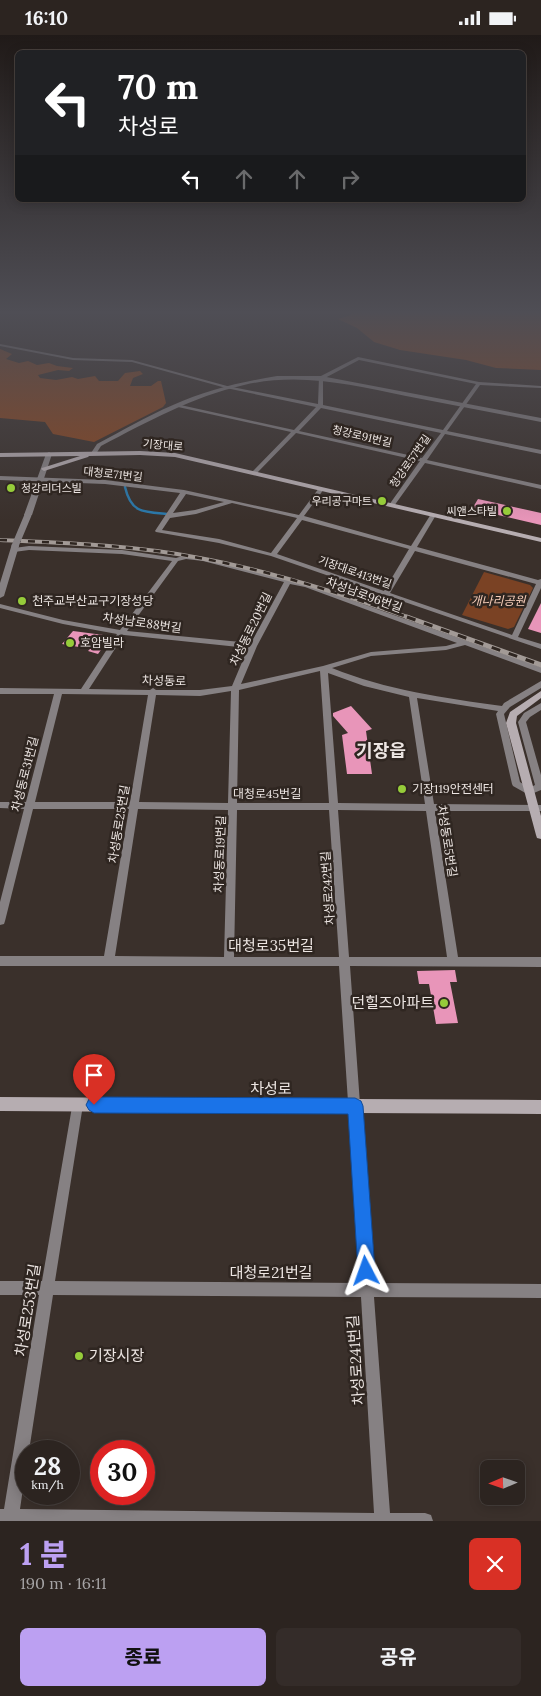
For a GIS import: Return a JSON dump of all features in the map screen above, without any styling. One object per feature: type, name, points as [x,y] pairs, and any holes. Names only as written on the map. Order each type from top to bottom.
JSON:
[{"type":"main road","points":[[0,448],[17,455]]},
{"type":"main road","name":"기장대로","points":[[0,455],[94,453],[175,455],[540,538]]},
{"type":"main road","points":[[44,469],[94,453]]},
{"type":"main road","points":[[541,695],[513,714],[511,723],[529,792],[537,808],[541,835]]},
{"type":"main road","name":"차성로","points":[[0,1105],[541,1107]]},
{"type":"street","points":[[209,382],[541,452]]},
{"type":"street","points":[[94,453],[100,445],[178,405],[226,387],[248,382]]},
{"type":"street","points":[[254,473],[320,406],[321,382]]},
{"type":"street","points":[[344,382],[541,420]]},
{"type":"street","points":[[476,382],[541,387]]},
{"type":"street","name":"청강로57번길","points":[[392,505],[479,383]]},
{"type":"street","name":"청강로91번길","points":[[178,405],[541,487]]},
{"type":"street","points":[[1,590],[49,454]]},
{"type":"street","name":"대청로71번길","points":[[0,478],[105,482],[184,492],[232,501],[299,517],[541,583]]},
{"type":"street","points":[[273,555],[320,489]]},
{"type":"street","points":[[168,516],[184,492]]},
{"type":"street","points":[[168,516],[196,512],[232,501]]},
{"type":"street","points":[[386,593],[433,515]]},
{"type":"street","name":"기장대로413번길","points":[[168,516],[158,531],[219,541],[273,555],[541,647]]},
{"type":"street","points":[[0,567],[14,550]]},
{"type":"street","name":"차성남로96번길","points":[[14,550],[122,552],[176,559],[186,557],[203,559],[288,581],[541,670]]},
{"type":"street","points":[[84,691],[122,633],[176,559]]},
{"type":"street","name":"차성동로20번길","points":[[235,688],[254,646],[288,581]]},
{"type":"street","points":[[514,638],[541,583]]},
{"type":"street","name":"차성남로88번길","points":[[0,606],[122,633],[254,646]]},
{"type":"street","name":"차성동로","points":[[0,691],[153,691],[200,693],[235,688],[324,668],[371,655],[399,651],[446,649],[465,643]]},
{"type":"street","points":[[324,668],[345,677],[412,695],[502,709],[541,684]]},
{"type":"street","name":"차성로242번길","points":[[324,668],[355,1106]]},
{"type":"street","name":"차성동로19번길","points":[[229,961],[234,806],[235,688]]},
{"type":"street","name":"차성동로25번길","points":[[109,961],[153,691]]},
{"type":"street","name":"차성동로31번길","points":[[0,921],[58,692]]},
{"type":"street","name":"차성동로5번길","points":[[412,695],[453,962]]},
{"type":"street","points":[[502,709],[500,721],[516,784],[529,792],[540,787],[522,722],[527,715],[541,706]]},
{"type":"street","name":"대청로45번길","points":[[0,805],[537,808]]},
{"type":"street","name":"대청로35번길","points":[[0,961],[541,962]]},
{"type":"street","name":"차성로253번길","points":[[7,1518],[48,1288],[77,1105]]},
{"type":"street","name":"차성로241번길","points":[[355,1106],[383,1521]]},
{"type":"street","name":"대청로21번길","points":[[0,1288],[541,1291]]},
{"type":"street","points":[[7,1518],[425,1521]]},
{"type":"green space","name":"개나리공원","points":[[484,572],[530,585],[533,588],[514,627],[508,629],[462,615]]},
{"type":"shaded area","points":[[0,382],[131,382],[130,386],[151,386],[156,382],[161,382],[166,403],[163,407],[94,442],[53,434],[45,422],[0,418]]},
{"type":"building","name":"씨앤스타빌","points":[[478,499],[541,513],[541,525],[472,509]]},
{"type":"building","points":[[541,603],[541,633],[528,629]]},
{"type":"building","name":"호암빌라","points":[[73,631],[111,636],[98,654],[88,651],[90,649],[62,644]]},
{"type":"building","points":[[351,706],[372,729],[366,731],[372,774],[347,774],[342,735],[348,733],[333,716],[333,713]]},
{"type":"building","name":"던힐즈아파트","points":[[455,970],[457,982],[450,982],[458,1023],[436,1024],[429,984],[419,984],[417,971]]},
{"type":"waterway","points":[[125,487],[131,502],[139,509],[151,513],[167,514]]},
{"type":"railway","points":[[0,540],[122,547],[222,562],[304,583],[410,618]]},
{"type":"railway","points":[[407,617],[541,665]]},
{"type":"place","name":"청강리더스빌","points":[[11,488]]},
{"type":"place","name":"우리공구마트","points":[[382,501]]},
{"type":"place","name":"씨앤스타빌","points":[[507,511]]},
{"type":"place","name":"천주교부산교구기장성당","points":[[22,601]]},
{"type":"place","name":"호암빌라","points":[[70,643]]},
{"type":"place","name":"기장119안전센터","points":[[402,789]]},
{"type":"place","name":"던힐즈아파트","points":[[444,1003]]},
{"type":"place","name":"기장시장","points":[[79,1356]]},
{"type":"district","name":"기장읍","points":[[381,751]]},
{"type":"route","points":[[94,1105],[355,1106],[366,1271]]}]
